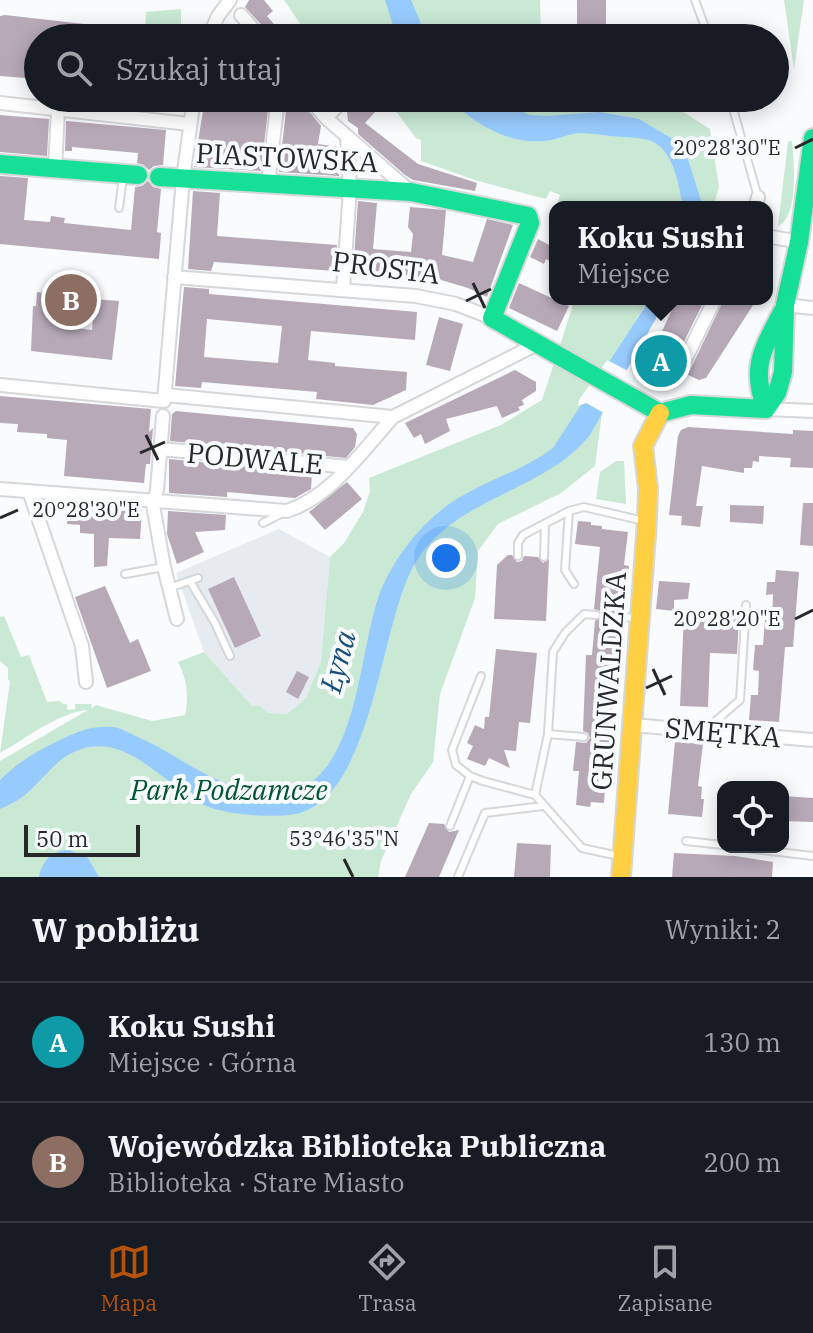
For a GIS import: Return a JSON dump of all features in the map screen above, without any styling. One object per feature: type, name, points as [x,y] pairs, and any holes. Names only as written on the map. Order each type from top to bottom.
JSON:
[{"type":"street","points":[[214,24],[230,0]]},
{"type":"street","points":[[241,15],[249,24]]},
{"type":"street","points":[[0,103],[24,106]]},
{"type":"street","points":[[55,169],[58,112]]},
{"type":"street","points":[[77,112],[189,124]]},
{"type":"street","points":[[0,385],[164,401],[191,112]]},
{"type":"street","points":[[268,185],[276,112]]},
{"type":"street","points":[[321,112],[411,192]]},
{"type":"street","points":[[326,118],[332,112]]},
{"type":"street","points":[[343,289],[350,189],[347,137]]},
{"type":"street","points":[[766,409],[777,393],[783,372],[785,305],[799,242],[813,138]]},
{"type":"street","points":[[0,164],[130,175]]},
{"type":"street","name":"PIASTOWSKA","points":[[159,177],[411,192],[528,216],[530,223],[492,318]]},
{"type":"street","points":[[773,237],[799,242]]},
{"type":"street","name":"PROSTA","points":[[174,277],[343,289],[443,301],[492,318],[660,413]]},
{"type":"street","points":[[682,366],[712,305]]},
{"type":"street","points":[[785,305],[813,308]]},
{"type":"street","points":[[766,409],[756,383],[756,365],[785,305]]},
{"type":"street","points":[[0,489],[287,511],[305,505],[349,467],[393,417],[537,344]]},
{"type":"street","points":[[166,395],[393,417]]},
{"type":"street","points":[[660,413],[691,405],[813,411]]},
{"type":"street","points":[[163,412],[157,490],[153,499],[164,567],[177,619]]},
{"type":"street","name":"GRUNWALDZKA","points":[[621,877],[628,735],[641,618],[648,488],[657,447],[660,413]]},
{"type":"street","name":"PODWALE","points":[[161,449],[349,467]]},
{"type":"street","points":[[29,491],[82,646],[86,682]]},
{"type":"street","name":"SMĘTKA","points":[[628,735],[704,731],[813,740]]},
{"type":"lane","points":[[695,0],[704,24]]},
{"type":"lane","points":[[734,112],[757,201]]},
{"type":"lane","points":[[119,208],[130,175]]},
{"type":"lane","points":[[518,556],[518,543],[523,535],[569,511],[584,507],[647,521]]},
{"type":"lane","points":[[263,523],[287,511]]},
{"type":"lane","points":[[569,511],[565,570],[574,584]]},
{"type":"lane","points":[[544,557],[545,524]]},
{"type":"lane","points":[[125,574],[164,567]]},
{"type":"lane","points":[[169,588],[198,578]]},
{"type":"lane","points":[[190,581],[230,656]]},
{"type":"lane","points":[[704,731],[740,700],[746,605]]},
{"type":"lane","points":[[535,795],[548,734],[553,652],[565,633],[584,614],[596,615]]},
{"type":"lane","points":[[620,617],[641,618]]},
{"type":"lane","points":[[481,676],[452,750],[456,765],[470,776],[535,795],[582,848],[622,856]]},
{"type":"lane","points":[[548,734],[584,737]]},
{"type":"lane","points":[[450,826],[470,776]]},
{"type":"lane","points":[[458,877],[485,813],[543,806]]},
{"type":"lane","points":[[686,841],[717,844]]},
{"type":"lane","points":[[788,853],[813,856]]},
{"type":"shaded area","points":[[279,529],[330,557],[321,661],[306,698],[287,714],[268,713],[260,706],[252,706],[204,652],[176,573]]},
{"type":"green space","points":[[284,0],[540,0],[541,24],[300,24]]},
{"type":"green space","points":[[784,0],[804,0],[794,69],[789,24]]},
{"type":"green space","points":[[181,9],[181,24],[146,24],[146,12]]},
{"type":"green space","points":[[396,112],[683,112],[710,129],[719,187],[715,201],[558,201],[560,195],[550,191],[546,199],[478,181],[421,161],[421,140],[416,138]]},
{"type":"green space","points":[[792,141],[792,200],[785,221],[778,226],[788,142]]},
{"type":"green space","name":"Park Podzamcze","points":[[573,305],[645,305],[635,322],[602,413],[595,466],[561,493],[498,524],[478,551],[475,598],[440,694],[433,762],[411,794],[381,861],[378,877],[0,877],[0,761],[88,710],[54,721],[0,753],[10,681],[8,668],[0,661],[0,617],[4,616],[21,657],[29,655],[47,702],[60,701],[67,704],[67,710],[75,709],[75,704],[92,704],[91,709],[96,705],[152,721],[185,715],[186,687],[178,662],[204,652],[252,706],[260,706],[268,713],[287,714],[306,698],[321,661],[330,557],[344,543],[363,512],[370,491],[369,478],[501,425],[542,400]]},
{"type":"green space","points":[[616,461],[624,461],[626,504],[596,499],[600,472]]},
{"type":"water","points":[[385,0],[411,0],[421,24],[393,24]]},
{"type":"water","points":[[464,112],[523,112],[548,116],[599,112],[639,119],[679,143],[687,156],[701,201],[682,201],[669,157],[650,141],[579,133],[547,141],[529,141],[491,130]]},
{"type":"water","points":[[646,305],[664,305],[590,435],[548,471],[450,525],[430,543],[413,567],[402,594],[359,742],[344,774],[324,799],[300,813],[290,815],[238,814],[204,805],[128,754],[112,748],[95,747],[69,755],[23,796],[0,809],[0,780],[14,768],[66,737],[98,727],[123,730],[213,778],[244,789],[287,792],[318,777],[334,756],[346,729],[375,609],[383,585],[399,557],[418,532],[441,510],[553,448]]},
{"type":"water","points":[[69,850],[88,858],[99,877],[39,877],[49,858]]},
{"type":"pier","points":[[607,360],[628,371],[606,414],[586,403],[578,406],[579,400]]},
{"type":"building","points":[[249,0],[264,0],[273,11],[267,16],[274,24],[261,24],[245,7]]},
{"type":"building","points":[[577,0],[606,0],[606,24],[577,24]]},
{"type":"building","points":[[0,16],[84,24],[24,24],[24,78],[0,76]]},
{"type":"building","points":[[203,112],[268,112],[261,171],[194,167]]},
{"type":"building","points":[[286,112],[310,112],[321,126],[318,144],[339,147],[339,176],[279,172]]},
{"type":"building","points":[[347,112],[375,112],[365,123],[418,164],[477,183],[475,191],[413,180],[358,134],[358,128],[348,121]]},
{"type":"building","points":[[0,115],[49,119],[47,156],[0,152]]},
{"type":"building","points":[[66,121],[166,130],[163,165],[149,170],[137,163],[138,153],[72,147],[72,151],[65,151]]},
{"type":"building","points":[[0,176],[28,178],[24,220],[50,222],[51,216],[65,218],[64,223],[131,230],[135,187],[148,181],[153,187],[161,189],[157,232],[161,233],[159,259],[0,244]]},
{"type":"building","points":[[193,191],[220,193],[217,236],[337,245],[335,271],[214,262],[211,271],[188,269]]},
{"type":"building","points":[[358,201],[377,203],[373,249],[411,252],[413,234],[408,227],[410,207],[446,210],[442,255],[473,262],[487,219],[513,225],[487,297],[441,280],[353,273]]},
{"type":"building","points":[[538,239],[549,245],[549,261],[546,259],[544,264],[530,257]]},
{"type":"building","points":[[519,283],[549,297],[549,305],[569,306],[557,331],[509,308]]},
{"type":"building","points":[[184,287],[209,289],[209,294],[417,312],[415,340],[311,331],[308,360],[335,363],[335,366],[407,372],[406,390],[373,405],[316,399],[317,392],[202,382],[201,388],[175,386]],"holes":[[[207,319],[282,326],[278,363],[204,357]]]},
{"type":"building","points":[[37,292],[61,295],[58,326],[92,330],[95,299],[119,301],[112,360],[31,351],[33,306],[36,306]]},
{"type":"building","points":[[674,305],[702,305],[669,375],[661,372],[655,374],[652,368],[644,364]]},
{"type":"building","points":[[721,305],[753,305],[706,378],[699,380],[686,374]]},
{"type":"building","points":[[439,317],[463,324],[450,371],[426,365]]},
{"type":"building","points":[[515,370],[536,382],[536,391],[522,400],[524,405],[518,407],[520,410],[502,418],[497,406],[446,419],[450,431],[425,444],[421,434],[414,438],[405,423]]},
{"type":"building","points":[[0,396],[151,409],[150,464],[146,464],[144,483],[64,476],[67,440],[47,438],[47,434],[17,432],[18,424],[0,423]]},
{"type":"building","points":[[176,411],[353,428],[357,434],[355,447],[346,458],[170,441],[172,414]]},
{"type":"building","points":[[688,427],[793,434],[793,430],[813,431],[813,468],[790,467],[791,458],[759,456],[759,462],[753,461],[752,468],[744,468],[744,473],[702,466],[696,506],[703,506],[700,527],[681,525],[682,516],[669,515],[678,436],[681,430]]},
{"type":"building","points":[[169,459],[312,473],[311,489],[295,498],[227,492],[227,497],[169,493]]},
{"type":"building","points":[[347,482],[362,499],[325,530],[309,512]]},
{"type":"building","points":[[803,503],[813,503],[813,546],[800,545]]},
{"type":"building","points":[[730,505],[764,506],[763,524],[730,522]]},
{"type":"building","points":[[68,506],[142,510],[140,539],[109,538],[107,566],[94,567],[94,534],[80,533],[80,525],[67,524]]},
{"type":"building","points":[[168,511],[226,515],[225,530],[195,532],[204,552],[177,564],[167,534]]},
{"type":"building","points":[[578,521],[591,522],[591,525],[602,526],[602,529],[628,532],[624,565],[629,566],[625,611],[617,612],[614,617],[619,623],[617,656],[624,657],[620,694],[613,694],[610,734],[616,735],[613,774],[606,774],[604,803],[591,802],[590,807],[576,805],[579,771],[573,771],[576,742],[586,743],[590,738],[583,731],[586,655],[592,655],[595,621],[602,616],[600,611],[594,609],[600,547],[575,544]]},
{"type":"building","points":[[512,555],[517,562],[522,561],[524,556],[538,557],[543,563],[549,559],[546,621],[494,619],[497,565]]},
{"type":"building","points":[[776,570],[799,572],[793,647],[785,647],[779,722],[749,720],[751,695],[758,695],[759,671],[753,670],[755,645],[763,645],[765,619],[772,620],[773,594],[766,595],[767,582],[775,582]]},
{"type":"building","points":[[234,577],[261,636],[235,648],[208,589]]},
{"type":"building","points":[[659,581],[690,583],[688,599],[674,600],[674,611],[656,609]]},
{"type":"building","points":[[105,586],[130,643],[138,639],[151,671],[107,688],[75,597]]},
{"type":"building","points":[[684,614],[739,618],[737,654],[710,653],[708,707],[680,706]]},
{"type":"building","points":[[496,649],[537,653],[530,723],[519,722],[516,751],[504,750],[510,768],[489,758],[485,766],[467,759],[473,746],[467,743],[475,725],[484,729],[485,717],[489,717]]},
{"type":"building","points":[[297,671],[309,677],[298,699],[286,692]]},
{"type":"building","points":[[675,742],[703,744],[698,786],[702,787],[701,799],[704,799],[702,817],[668,814]]},
{"type":"building","points":[[789,796],[813,798],[813,822],[789,821]]},
{"type":"building","points":[[429,823],[444,824],[449,832],[459,830],[439,877],[405,877]]},
{"type":"building","points":[[517,843],[551,845],[550,877],[514,877]]},
{"type":"building","points":[[674,853],[735,856],[773,862],[772,877],[672,877]]},
{"type":"traffic: fast","points":[[766,409],[777,393],[783,372],[785,305],[799,242],[813,138]]},
{"type":"traffic: fast","points":[[0,164],[138,175]]},
{"type":"traffic: fast","points":[[159,177],[411,192],[528,216],[530,223],[492,318],[660,413]]},
{"type":"traffic: fast","points":[[766,409],[759,370],[764,348],[782,312]]},
{"type":"traffic: fast","points":[[660,413],[691,405],[766,409]]},
{"type":"traffic: slow","points":[[621,877],[647,521],[648,488],[643,446],[660,413]]},
{"type":"place","name":"Wojewódzka Biblioteka Publiczna","points":[[71,300]]},
{"type":"place","name":"Koku Sushi","points":[[661,361]]},
{"type":"water label","name":"Łyna","points":[[337,661]]}]
